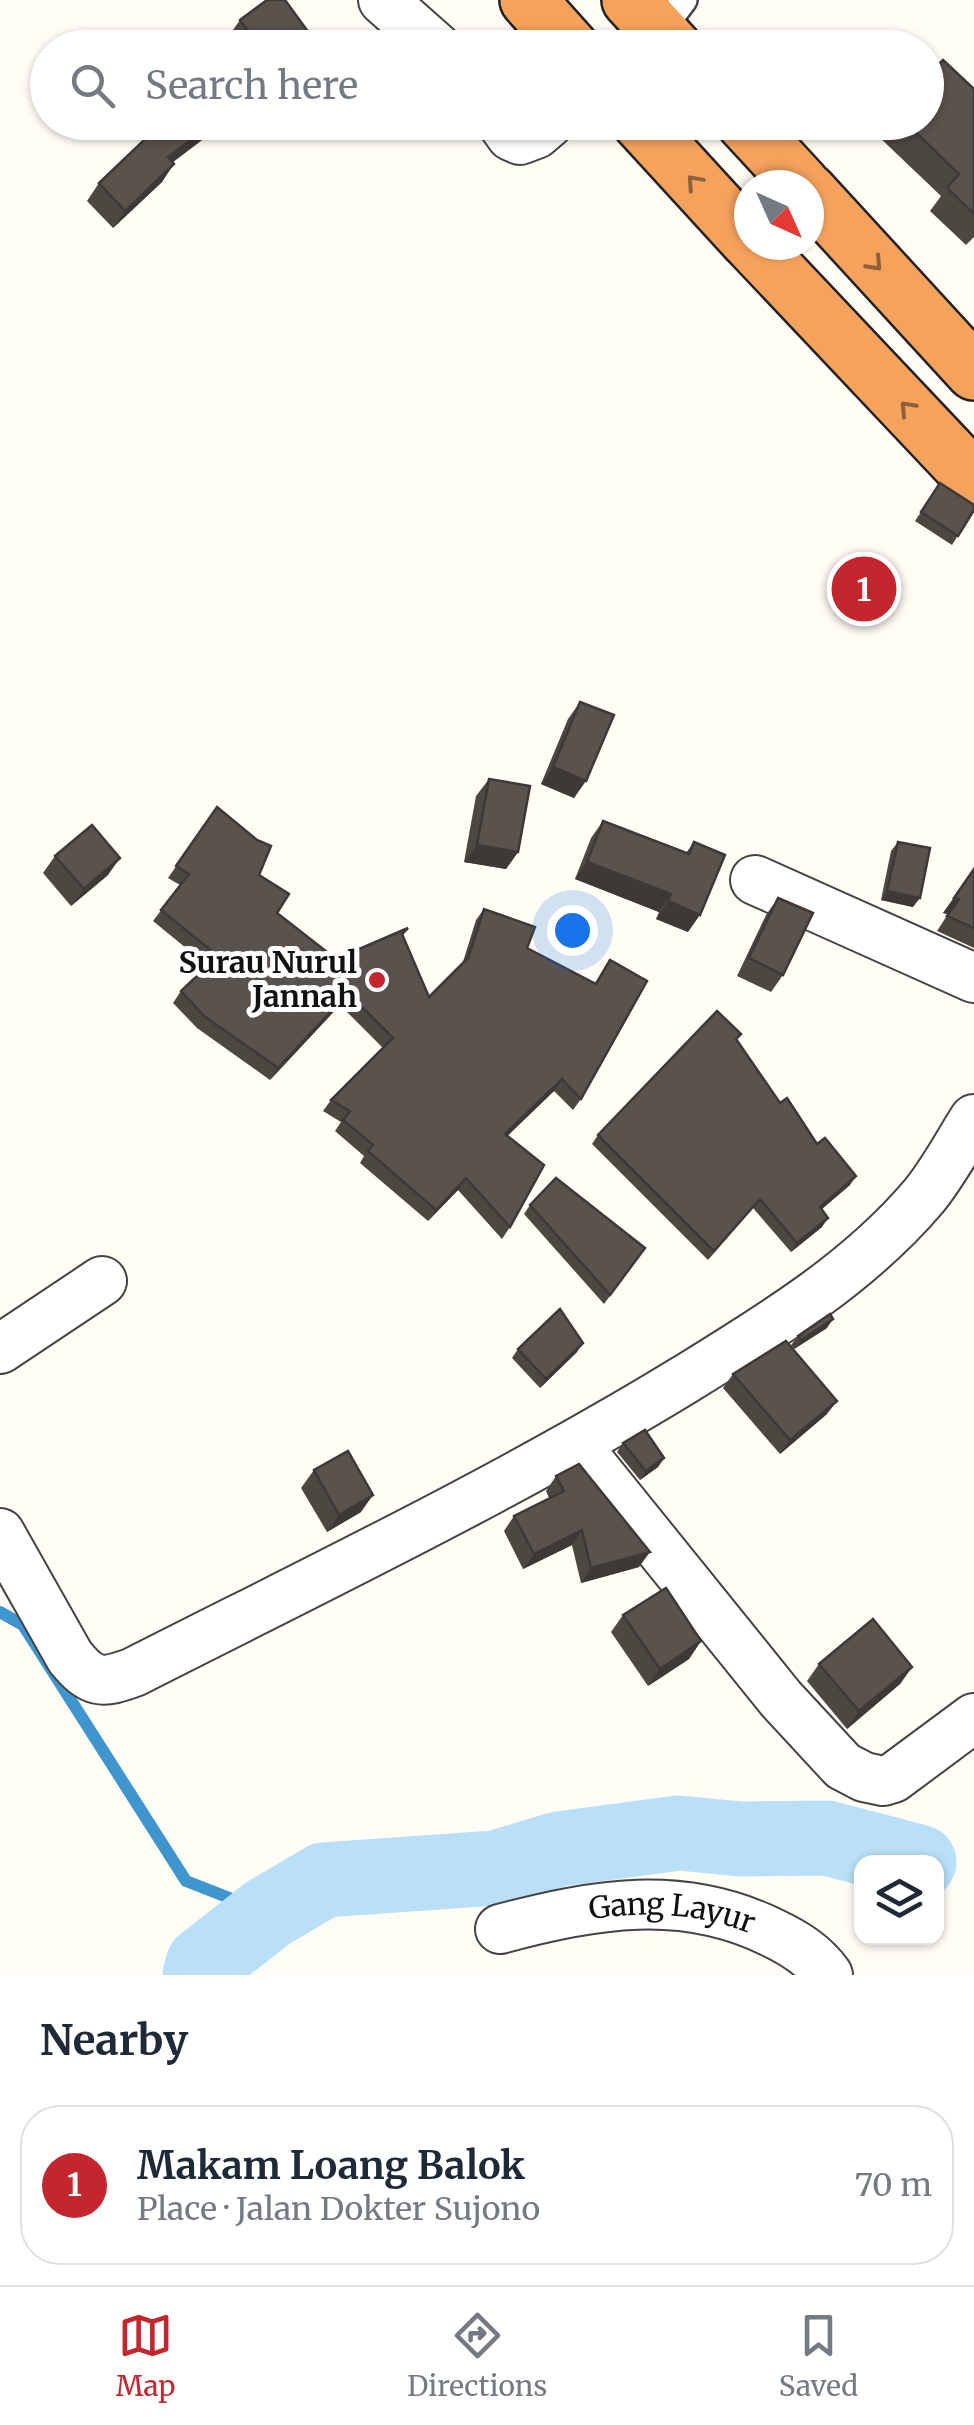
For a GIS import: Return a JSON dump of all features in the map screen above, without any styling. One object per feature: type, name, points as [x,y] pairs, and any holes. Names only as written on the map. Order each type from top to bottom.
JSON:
[{"type":"highway","points":[[528,0],[555,30]]},
{"type":"highway","points":[[657,140],[734,222]]},
{"type":"highway","points":[[759,140],[785,170]]},
{"type":"highway","points":[[824,213],[974,372]]},
{"type":"highway","points":[[769,260],[974,480]]},
{"type":"street","points":[[384,0],[416,30]]},
{"type":"street","points":[[755,880],[974,978]]},
{"type":"street","points":[[0,1533],[70,1657],[85,1675],[106,1680],[134,1672],[576,1445],[767,1328],[851,1266],[926,1194],[974,1119]]},
{"type":"street","points":[[0,1349],[102,1281]]},
{"type":"street","points":[[576,1445],[781,1699],[853,1773],[874,1779],[893,1778],[974,1718]]},
{"type":"street","name":"Gang Layur","points":[[500,1929],[594,1908],[639,1902],[676,1904],[746,1920],[800,1947],[828,1975]]},
{"type":"building","points":[[267,0],[285,0],[307,30],[248,30],[240,20]]},
{"type":"building","points":[[944,61],[974,89],[974,214],[947,188],[959,174],[924,140],[944,140]]},
{"type":"building","points":[[144,140],[191,140],[168,157],[174,164],[125,211],[99,183]]},
{"type":"building","points":[[940,483],[974,505],[958,536],[921,512]]},
{"type":"building","points":[[580,702],[614,715],[586,781],[553,767]]},
{"type":"building","points":[[489,779],[530,786],[518,852],[477,845]]},
{"type":"building","points":[[217,807],[257,840],[271,846],[259,875],[289,894],[277,913],[336,959],[408,928],[402,934],[429,997],[468,958],[484,909],[535,927],[527,948],[596,984],[610,960],[647,981],[581,1099],[562,1079],[505,1134],[544,1165],[510,1227],[466,1178],[436,1210],[368,1151],[373,1145],[343,1120],[350,1111],[331,1100],[393,1038],[348,993],[278,1068],[204,1016],[181,991],[218,956],[161,910],[189,874],[176,866]]},
{"type":"building","points":[[603,821],[689,854],[694,842],[725,855],[700,915],[668,901],[671,894],[587,862]]},
{"type":"building","points":[[92,825],[120,858],[84,889],[55,856]]},
{"type":"building","points":[[898,842],[930,848],[920,898],[887,891]]},
{"type":"building","points":[[974,869],[974,928],[947,916]]},
{"type":"building","points":[[778,898],[813,913],[783,975],[749,958]]},
{"type":"building","points":[[717,1011],[741,1034],[736,1039],[780,1103],[787,1098],[817,1144],[825,1138],[856,1176],[820,1207],[828,1218],[797,1243],[760,1199],[714,1251],[598,1135]]},
{"type":"building","points":[[556,1178],[645,1248],[610,1295],[530,1205]]},
{"type":"building","points":[[560,1309],[583,1343],[546,1379],[518,1349]]},
{"type":"building","points":[[830,1314],[833,1319],[801,1340],[798,1336]]},
{"type":"building","points":[[786,1341],[837,1401],[790,1440],[733,1374]]},
{"type":"building","points":[[645,1430],[664,1458],[646,1471],[623,1443]]},
{"type":"building","points":[[348,1451],[373,1495],[339,1515],[314,1470]]},
{"type":"building","points":[[579,1464],[650,1552],[591,1568],[582,1530],[534,1554],[514,1516],[564,1491],[556,1476]]},
{"type":"building","points":[[666,1588],[701,1641],[660,1669],[623,1615]]},
{"type":"building","points":[[873,1619],[912,1667],[859,1711],[819,1664]]},
{"type":"waterway","points":[[0,1612],[23,1625],[186,1881],[268,1913]]},
{"type":"waterway","points":[[200,1975],[203,1964],[268,1913],[324,1880],[495,1868],[559,1849],[679,1833],[741,1839],[827,1838],[892,1855]]},
{"type":"place","name":"Makam Loang Balok","points":[[864,589]]},
{"type":"place","name":"Surau Nurul Jannah","points":[[377,980]]}]
